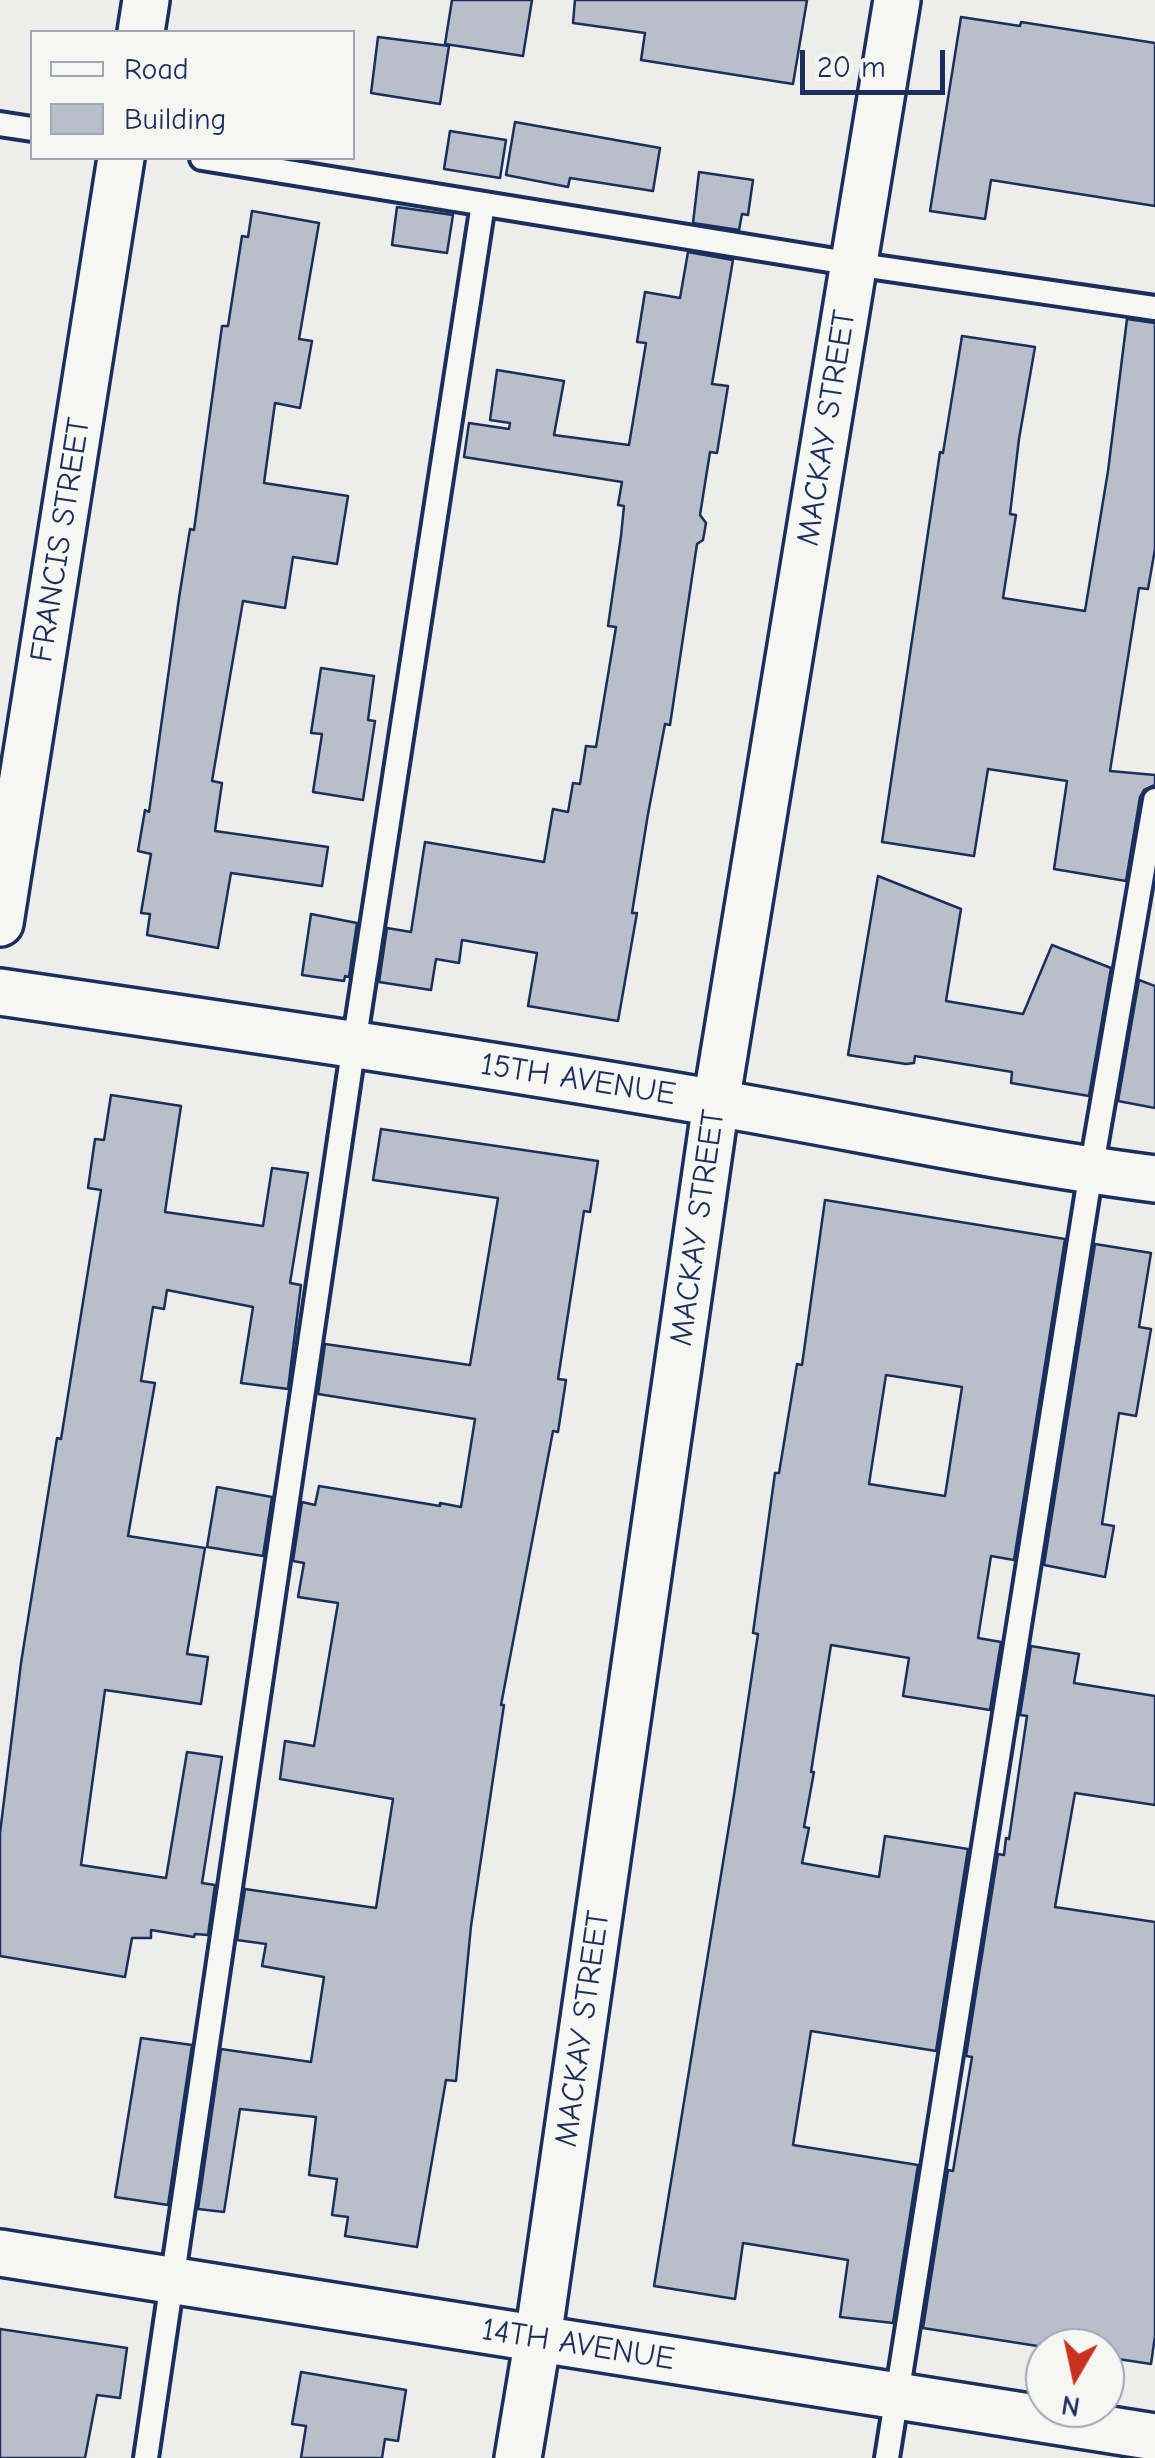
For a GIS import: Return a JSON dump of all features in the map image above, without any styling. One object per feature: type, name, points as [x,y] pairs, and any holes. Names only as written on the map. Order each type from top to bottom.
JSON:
[{"type":"street","points":[[141,30],[146,0]]},
{"type":"street","name":"MACKAY STREET","points":[[518,2458],[716,1102],[897,0]]},
{"type":"street","name":"FRANCIS STREET","points":[[0,923],[121,160]]},
{"type":"street","name":"15TH AVENUE","points":[[0,992],[716,1102],[1091,1171],[1155,1179]]},
{"type":"street","name":"14TH AVENUE","points":[[0,2253],[1155,2438]]},
{"type":"lane","points":[[0,124],[30,129]]},
{"type":"lane","points":[[214,160],[854,264],[1155,308]]},
{"type":"lane","points":[[146,2458],[354,1044],[484,204]]},
{"type":"lane","points":[[887,2458],[1091,1171],[1155,800]]},
{"type":"building","points":[[452,0],[532,0],[523,56],[445,44]]},
{"type":"building","points":[[575,0],[807,0],[793,84],[641,60],[645,33],[573,23]]},
{"type":"building","points":[[961,17],[1020,26],[1021,22],[1155,43],[1155,206],[991,180],[985,219],[930,211]]},
{"type":"building","points":[[378,37],[449,46],[440,104],[371,93]]},
{"type":"building","points":[[515,122],[660,148],[653,191],[570,178],[568,187],[506,175]]},
{"type":"building","points":[[450,131],[506,140],[500,178],[444,169]]},
{"type":"building","points":[[699,172],[753,180],[748,215],[742,214],[739,230],[693,223]]},
{"type":"building","points":[[397,207],[453,215],[447,253],[392,245]]},
{"type":"building","points":[[252,211],[319,223],[299,339],[312,341],[300,408],[275,403],[264,483],[348,496],[337,564],[293,557],[285,608],[243,601],[212,781],[222,783],[215,831],[328,847],[322,886],[231,873],[218,948],[147,935],[150,914],[141,913],[151,854],[138,851],[145,810],[149,812],[222,326],[228,326],[242,236],[248,237]]},
{"type":"building","points":[[688,252],[733,260],[712,384],[728,386],[717,453],[710,452],[700,515],[706,523],[703,540],[697,544],[670,725],[665,724],[648,814],[632,913],[637,913],[618,1021],[528,1006],[537,953],[462,940],[459,963],[436,959],[431,990],[379,982],[387,928],[411,932],[425,842],[544,862],[553,809],[568,812],[573,783],[580,784],[586,746],[596,747],[616,627],[608,626],[624,506],[618,505],[622,482],[464,457],[469,423],[509,429],[510,423],[490,420],[497,370],[564,381],[554,435],[629,445],[646,343],[637,342],[645,292],[680,298]]},
{"type":"building","points":[[1127,319],[1155,323],[1155,549],[1148,589],[1139,588],[1110,771],[1155,775],[1155,785],[1140,797],[1126,881],[1054,869],[1067,781],[988,769],[974,856],[882,842],[940,452],[943,453],[962,336],[1035,347],[1019,439],[1010,514],[1016,515],[1003,598],[1085,611]]},
{"type":"building","points":[[321,668],[374,676],[368,720],[375,721],[363,800],[313,792],[322,734],[311,733]]},
{"type":"building","points":[[878,876],[961,909],[946,1001],[1023,1014],[1052,945],[1111,968],[1089,1096],[1011,1083],[1012,1072],[915,1056],[914,1063],[906,1064],[848,1055]]},
{"type":"building","points":[[311,914],[357,923],[349,977],[345,976],[344,981],[302,975]]},
{"type":"building","points":[[1139,980],[1155,986],[1155,1108],[1118,1101]]},
{"type":"building","points":[[111,1095],[181,1106],[165,1212],[263,1226],[272,1168],[308,1173],[290,1283],[301,1285],[288,1389],[241,1383],[253,1307],[167,1290],[164,1309],[153,1307],[141,1381],[155,1383],[128,1536],[205,1548],[187,1654],[208,1657],[201,1704],[105,1690],[81,1865],[166,1878],[187,1752],[222,1757],[202,1883],[215,1885],[208,1935],[194,1937],[151,1930],[151,1938],[132,1938],[125,1977],[0,1956],[0,1833],[21,1663],[101,1190],[88,1188],[95,1139],[104,1140]]},
{"type":"building","points":[[381,1129],[598,1161],[590,1212],[584,1211],[558,1379],[566,1380],[558,1432],[553,1431],[501,1705],[471,1926],[456,2081],[446,2080],[417,2247],[345,2236],[348,2217],[332,2215],[337,2179],[309,2175],[316,2117],[240,2109],[224,2212],[198,2209],[221,2049],[311,2062],[324,1977],[262,1966],[266,1944],[237,1940],[245,1889],[376,1908],[393,1799],[280,1779],[285,1741],[314,1746],[338,1603],[298,1597],[304,1563],[293,1561],[302,1502],[315,1505],[319,1486],[461,1507],[475,1419],[318,1394],[325,1344],[470,1365],[498,1198],[373,1180]]},
{"type":"building","points":[[825,1200],[1065,1239],[1014,1560],[991,1556],[978,1638],[1001,1642],[990,1710],[903,1696],[909,1658],[831,1645],[811,1772],[804,1827],[809,1828],[802,1863],[879,1877],[885,1836],[968,1849],[936,2051],[811,2031],[793,2145],[918,2165],[893,2323],[840,2317],[848,2260],[743,2243],[735,2299],[654,2286],[758,1634],[753,1633],[775,1473],[779,1473],[797,1364],[802,1365]],"holes":[[[886,1375],[962,1387],[945,1496],[869,1484]]]},
{"type":"building","points":[[1095,1244],[1151,1253],[1139,1327],[1151,1329],[1136,1416],[1119,1413],[1102,1524],[1114,1526],[1105,1577],[1044,1565]]},
{"type":"building","points":[[217,1487],[272,1497],[263,1556],[207,1547]]},
{"type":"building","points":[[1031,1646],[1079,1654],[1074,1683],[1155,1696],[1155,1805],[1075,1793],[1055,1907],[1155,1922],[1155,2336],[1151,2364],[1125,2360],[1125,2328],[1025,2328],[1025,2344],[923,2328],[948,2170],[953,2171],[972,2057],[966,2056],[998,1854],[1004,1855],[1006,1838],[1009,1839],[1027,1716],[1020,1715]]},
{"type":"building","points":[[141,2038],[192,2045],[168,2205],[115,2197]]},
{"type":"building","points":[[0,2329],[127,2348],[120,2398],[97,2395],[85,2458],[0,2458]]},
{"type":"building","points":[[301,2372],[406,2390],[398,2441],[385,2439],[382,2458],[301,2458],[306,2426],[292,2424]]}]
